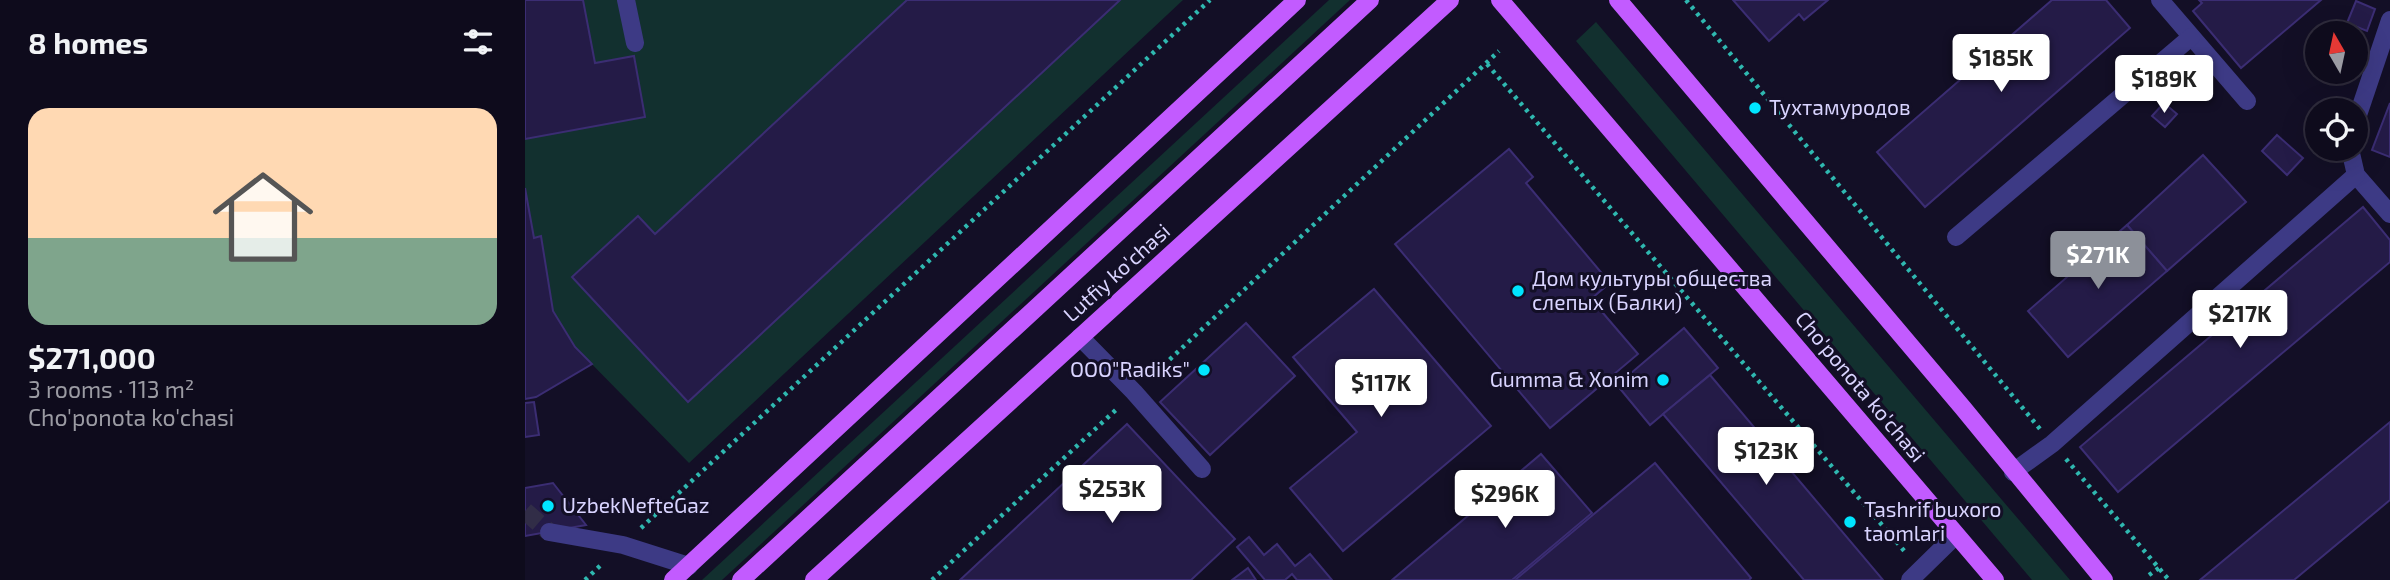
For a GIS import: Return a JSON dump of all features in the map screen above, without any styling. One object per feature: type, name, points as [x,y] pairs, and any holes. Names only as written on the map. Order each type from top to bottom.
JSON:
[{"type":"main road","points":[[673,580],[1297,0]]},
{"type":"main road","name":"Lutfiy ko'chasi","points":[[741,580],[1370,0]]},
{"type":"main road","name":"Lutfiy ko'chasi","points":[[814,580],[1450,0]]},
{"type":"main road","name":"Cho'ponota ko'chasi","points":[[1500,0],[1995,580]]},
{"type":"main road","points":[[1618,0],[1963,408],[2103,580]]},
{"type":"street","points":[[626,0],[635,43]]},
{"type":"street","points":[[2160,0],[2247,101]]},
{"type":"street","points":[[2364,98],[2390,20]]},
{"type":"street","points":[[1956,237],[2191,37]]},
{"type":"street","points":[[2353,161],[2356,175],[2390,214]]},
{"type":"street","points":[[2014,472],[2052,443],[2356,175]]},
{"type":"street","points":[[1080,337],[1134,392],[1202,469]]},
{"type":"street","points":[[549,531],[623,545],[689,566]]},
{"type":"street","points":[[1915,575],[1956,535]]},
{"type":"path","points":[[585,580],[1210,0]]},
{"type":"path","points":[[1686,0],[2052,443],[2169,580]]},
{"type":"path","points":[[932,580],[1499,51]]},
{"type":"path","points":[[1487,64],[1915,575]]},
{"type":"path","points":[[2149,575],[2159,568]]},
{"type":"green space","points":[[525,0],[1183,0],[689,463],[575,347],[553,311],[541,237],[534,238],[525,188]]},
{"type":"green space","points":[[1329,0],[1350,0],[722,580],[702,580]]},
{"type":"green space","points":[[1596,22],[2070,580],[2032,580],[1576,41]]},
{"type":"building","points":[[525,0],[583,0],[595,63],[634,56],[645,117],[525,139]]},
{"type":"building","points":[[907,0],[1120,0],[688,402],[572,277],[638,216],[655,234]]},
{"type":"building","points":[[1733,0],[1828,0],[1804,20],[1799,14],[1769,41]]},
{"type":"building","points":[[2052,0],[2106,0],[2130,28],[1925,207],[1877,152]]},
{"type":"building","points":[[2199,0],[2321,0],[2241,68],[2193,11],[2202,3]]},
{"type":"building","points":[[2356,1],[2375,9],[2368,28],[2368,21],[2348,21]]},
{"type":"building","points":[[2164,103],[2177,114],[2165,127],[2152,116]]},
{"type":"building","points":[[2390,103],[2390,157],[2372,150]]},
{"type":"building","points":[[2277,135],[2303,158],[2287,175],[2262,151]]},
{"type":"building","name":"Дом культуры общества слепых (Балки)","points":[[1509,149],[1533,177],[1526,183],[1610,283],[1591,299],[1638,354],[1550,428],[1395,244]]},
{"type":"building","points":[[2203,155],[2246,202],[2167,271],[2127,225]]},
{"type":"building","points":[[525,188],[534,238],[541,236],[553,311],[575,347],[592,364],[536,397],[525,399]]},
{"type":"building","points":[[2363,207],[2390,240],[2390,262],[2118,492],[2080,447]]},
{"type":"building","points":[[2127,225],[2167,271],[2068,357],[2028,311]]},
{"type":"building","points":[[1374,289],[1491,426],[1343,551],[1290,488],[1357,432],[1293,357]]},
{"type":"building","points":[[1246,323],[1295,376],[1210,455],[1160,402]]},
{"type":"building","name":"Gumma & Xonim","points":[[1684,328],[1718,368],[1650,425],[1617,385]]},
{"type":"building","points":[[1710,375],[1883,580],[1804,580],[1663,414]]},
{"type":"building","points":[[534,402],[539,435],[525,437],[525,403]]},
{"type":"building","points":[[2390,422],[2390,500],[2294,580],[2200,580]]},
{"type":"building","points":[[1127,424],[1235,539],[1191,580],[960,580]]},
{"type":"building","points":[[1541,454],[1592,513],[1512,580],[1392,580]]},
{"type":"building","points":[[1655,463],[1751,578],[1749,580],[1515,580]]},
{"type":"building","name":"UzbekNefteGaz","points":[[553,483],[586,525],[525,536],[525,488]]},
{"type":"building","points":[[1249,537],[1264,555],[1277,544],[1295,566],[1310,554],[1332,580],[1297,580],[1292,574],[1285,580],[1265,580],[1237,547]]},
{"type":"building","points":[[1248,568],[1256,580],[1232,580]]},
{"type":"tunnel","points":[[525,511],[549,532]]},
{"type":"place","name":"Тухтамуродов","points":[[1755,108]]},
{"type":"place","name":"Дом культуры общества слепых (Балки)","points":[[1518,291]]},
{"type":"place","name":"OOO\"Radiks\"","points":[[1204,370]]},
{"type":"place","name":"Gumma & Xonim","points":[[1663,380]]},
{"type":"place","name":"UzbekNefteGaz","points":[[548,506]]},
{"type":"place","name":"Tashrif buxoro taomlari","points":[[1850,522]]}]
